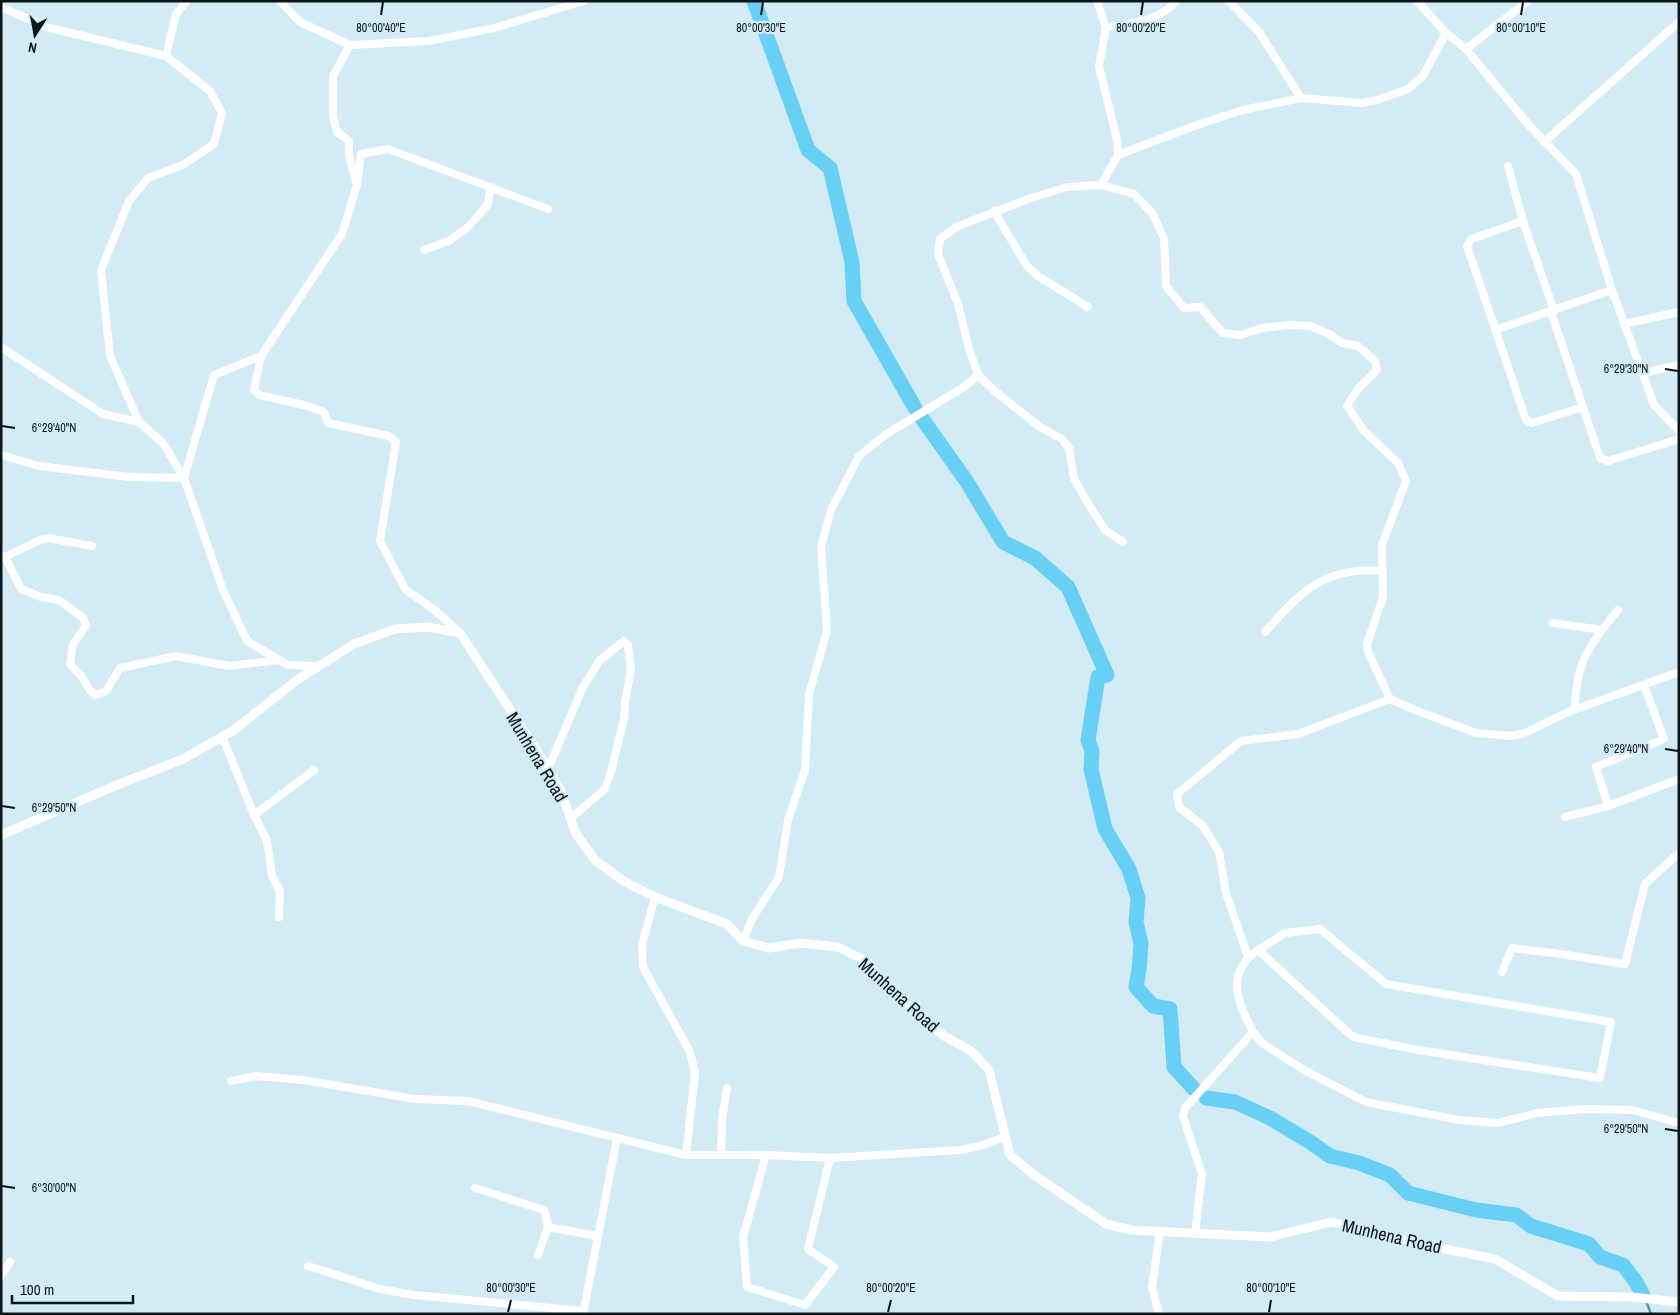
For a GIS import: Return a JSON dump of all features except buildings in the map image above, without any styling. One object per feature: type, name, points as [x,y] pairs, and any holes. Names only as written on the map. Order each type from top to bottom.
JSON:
[{"type":"street","points":[[166,56],[176,14],[186,1]]},
{"type":"street","points":[[280,1],[300,22],[350,45],[429,41],[494,28],[584,1]]},
{"type":"street","points":[[1098,1],[1106,28],[1099,66],[1118,156],[1101,185]]},
{"type":"street","points":[[1106,28],[1148,20],[1166,12],[1176,1]]},
{"type":"street","points":[[1229,1],[1259,32],[1301,98]]},
{"type":"street","points":[[1417,1],[1446,33],[1466,50],[1527,124],[1576,174],[1612,290],[1654,405],[1679,431]]},
{"type":"street","points":[[1466,50],[1528,1]]},
{"type":"street","points":[[1,7],[46,27],[166,56],[210,91],[222,113],[214,144],[183,166],[148,178],[129,201],[101,270],[110,356],[139,422],[163,443],[184,478],[223,590],[247,641],[288,665],[319,666]]},
{"type":"street","points":[[1544,142],[1679,22]]},
{"type":"street","points":[[1118,156],[1194,126],[1243,110],[1301,98],[1362,103],[1408,89],[1423,76],[1446,33]]},
{"type":"street","points":[[350,45],[333,76],[333,116],[337,132],[345,136],[349,141],[348,155],[357,185]]},
{"type":"street","points":[[460,633],[436,611],[405,589],[380,541],[396,442],[389,436],[328,423],[324,412],[308,406],[259,395],[254,390],[261,356],[342,234],[357,185],[361,154],[388,149],[548,209]]},
{"type":"street","points":[[1508,166],[1522,221],[1600,458],[1608,461],[1679,438]]},
{"type":"street","points":[[1123,542],[1105,530],[1084,497],[1074,478],[1069,448],[1062,439],[1040,427],[997,393],[978,375],[969,349],[958,304],[938,254],[940,239],[956,226],[994,211],[1067,187],[1101,185],[1134,194],[1153,214],[1164,239],[1166,286],[1184,308],[1200,307],[1223,334],[1241,334],[1262,328],[1289,325],[1311,326],[1329,334],[1342,343],[1358,346],[1375,361],[1377,370],[1358,389],[1346,406],[1364,431],[1398,463],[1406,481],[1382,545],[1383,597],[1367,644],[1368,652],[1390,699],[1476,733],[1512,736],[1525,733],[1575,710],[1679,672]]},
{"type":"street","points":[[424,250],[449,241],[470,226],[488,204],[491,188]]},
{"type":"street","points":[[994,211],[1027,266],[1038,276],[1088,307]]},
{"type":"street","points":[[1522,221],[1471,239],[1467,246],[1526,420],[1532,423],[1583,407]]},
{"type":"street","points":[[1495,330],[1612,290]]},
{"type":"street","points":[[1624,324],[1679,312]]},
{"type":"street","points":[[1,347],[104,414],[139,422]]},
{"type":"street","points":[[184,478],[214,375],[261,356]]},
{"type":"street","points":[[1642,373],[1679,365]]},
{"type":"street","points":[[743,942],[752,919],[779,877],[788,820],[805,770],[809,694],[826,630],[821,547],[831,510],[859,456],[885,435],[967,385],[978,375]]},
{"type":"street","points":[[1,454],[39,466],[130,477],[184,478]]},
{"type":"street","points":[[92,546],[48,538],[3,556],[21,589],[40,597],[59,600],[84,618],[86,626],[73,644],[70,664],[95,695],[106,690],[120,668],[176,656],[229,666],[279,660]]},
{"type":"street","points":[[1265,632],[1294,600],[1315,584],[1345,572],[1362,569],[1382,571]]},
{"type":"street","points":[[1575,710],[1575,692],[1582,663],[1592,643],[1618,610]]},
{"type":"street","points":[[1553,623],[1602,630]]},
{"type":"street","points":[[1,835],[112,787],[183,759],[234,730],[297,680],[354,644],[395,629],[428,627],[460,633]]},
{"type":"street","name":"Munhena Road","points":[[460,633],[548,769],[561,791],[576,834],[596,861],[625,882],[655,897],[727,924],[743,942],[769,948],[800,943],[838,947],[864,960],[918,1016],[944,1036],[971,1052],[989,1070],[1010,1155],[1034,1175],[1106,1224],[1131,1230],[1270,1237],[1332,1222],[1430,1246],[1495,1259],[1558,1296],[1631,1297],[1679,1302]]},
{"type":"street","points":[[548,769],[583,687],[600,660],[624,641],[628,645],[631,670],[624,719],[611,771],[605,789],[571,818]]},
{"type":"street","points":[[1608,806],[1596,767],[1664,738],[1644,685]]},
{"type":"street","points":[[1248,957],[1226,893],[1219,852],[1203,826],[1179,807],[1177,794],[1241,741],[1298,734],[1390,699]]},
{"type":"street","points":[[222,736],[254,815],[267,841],[272,876],[280,891],[279,917]]},
{"type":"street","points":[[254,815],[314,770]]},
{"type":"street","points":[[1565,817],[1608,806],[1679,779]]},
{"type":"street","points":[[1502,972],[1512,948],[1553,952],[1625,964],[1645,884],[1679,853]]},
{"type":"street","points":[[655,897],[642,945],[643,967],[690,1052],[695,1074],[686,1155]]},
{"type":"street","points":[[1258,950],[1353,1037],[1418,1050],[1600,1078],[1611,1022],[1386,984],[1320,929],[1285,933],[1258,950],[1248,957],[1236,979],[1239,1005],[1253,1032],[1262,1043],[1304,1070],[1366,1102],[1459,1120],[1498,1123],[1537,1113],[1586,1109],[1632,1110],[1679,1123]]},
{"type":"street","points":[[1195,1233],[1202,1174],[1183,1116],[1184,1108],[1253,1032]]},
{"type":"street","points":[[231,1080],[256,1076],[303,1080],[415,1098],[468,1101],[686,1155],[766,1155],[830,1158],[960,1150],[980,1146],[1005,1137]]},
{"type":"street","points":[[721,1155],[722,1119],[727,1088]]},
{"type":"street","points":[[308,1266],[380,1289],[414,1295],[583,1312],[617,1138]]},
{"type":"street","points":[[766,1155],[743,1237],[747,1287],[805,1305],[834,1267],[808,1249],[830,1158]]},
{"type":"street","points":[[475,1188],[544,1210],[548,1227],[538,1255]]},
{"type":"street","points":[[548,1227],[598,1236]]},
{"type":"street","points":[[1159,1314],[1152,1287],[1160,1232]]},
{"type":"street","points":[[1,1276],[10,1262]]},
{"type":"waterway","points":[[754,1],[808,150],[830,168],[852,262],[854,301],[915,408]]},
{"type":"waterway","points":[[921,417],[967,482],[1003,542],[1035,558],[1068,587],[1107,675],[1098,677],[1088,740],[1092,751],[1091,769],[1105,829],[1129,869],[1138,898],[1136,922],[1141,944],[1136,987],[1153,1006],[1170,1009],[1174,1067],[1194,1089]]},
{"type":"waterway","points":[[1206,1098],[1235,1102],[1270,1118],[1330,1156],[1359,1163],[1390,1175],[1408,1193],[1476,1210],[1516,1215],[1531,1226],[1589,1244],[1600,1257],[1623,1265],[1643,1295]]},
{"type":"waterway","points":[[1646,1301],[1651,1314]]}]
